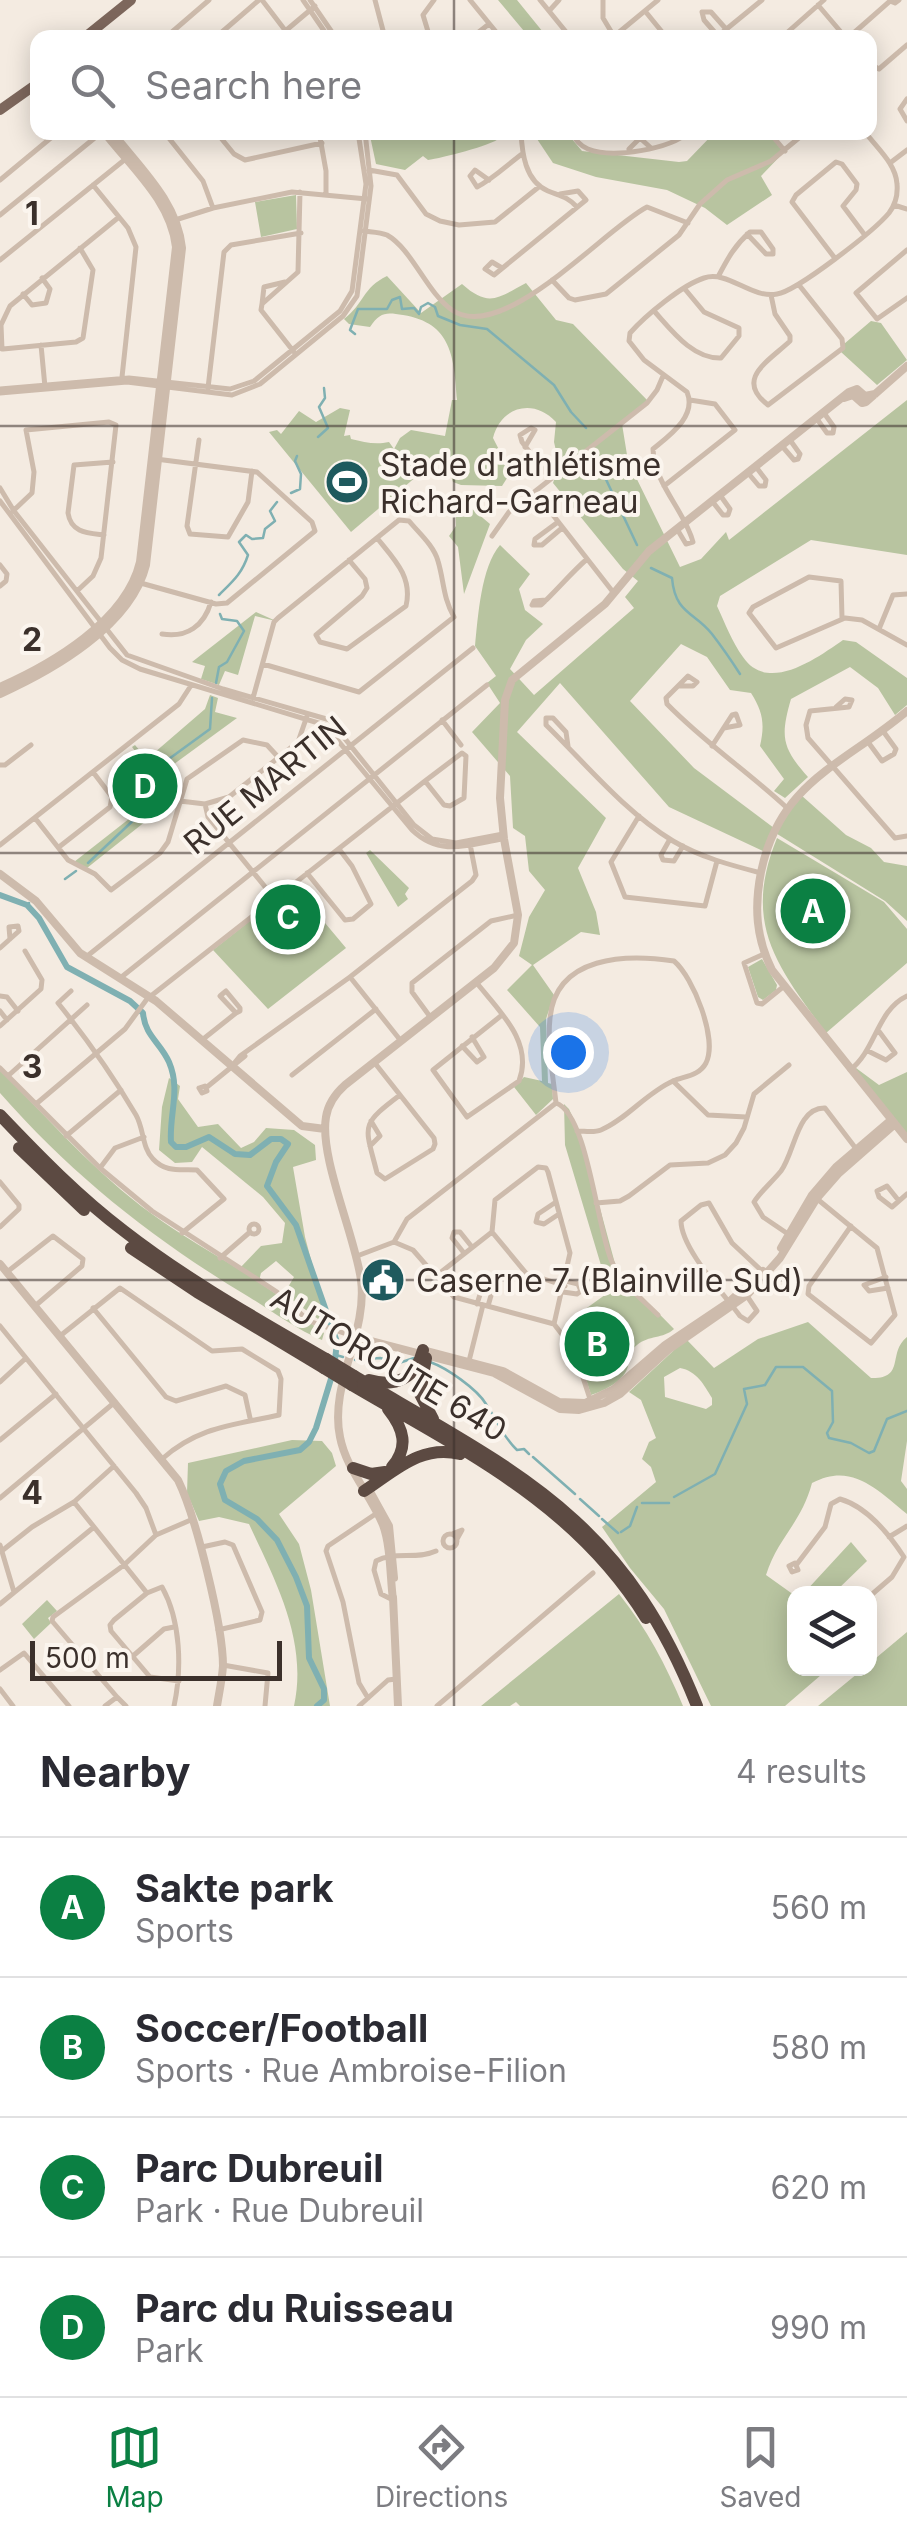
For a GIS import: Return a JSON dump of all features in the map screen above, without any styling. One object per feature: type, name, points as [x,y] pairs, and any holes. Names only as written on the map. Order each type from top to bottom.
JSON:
[{"type":"highway","name":"AUTOROUTE 640","points":[[0,1115],[70,1185],[138,1242],[325,1363],[528,1480],[598,1541],[630,1578],[657,1620],[697,1706]]},
{"type":"highway","name":"AUTOROUTE 640","points":[[0,1128],[64,1192],[134,1250],[196,1292],[325,1363]]},
{"type":"highway","points":[[353,1380],[398,1382],[414,1370],[424,1353]]},
{"type":"highway","points":[[424,1353],[420,1394],[438,1426]]},
{"type":"highway","name":"AUTOROUTE 640","points":[[353,1380],[384,1404],[547,1505],[581,1535],[613,1571],[660,1643],[688,1706]]},
{"type":"highway","points":[[365,1488],[397,1461],[404,1440],[399,1424],[384,1404]]},
{"type":"highway","points":[[365,1488],[429,1452],[444,1451],[480,1460]]},
{"type":"highway","points":[[353,1468],[371,1474],[385,1472]]},
{"type":"main road","points":[[94,30],[131,0]]},
{"type":"main road","points":[[104,30],[140,0]]},
{"type":"main road","points":[[0,110],[30,85]]},
{"type":"street","points":[[174,30],[209,0]]},
{"type":"street","points":[[225,30],[261,0],[286,30],[310,4],[328,30]]},
{"type":"street","points":[[374,0],[383,30]]},
{"type":"street","points":[[428,30],[423,15],[434,0]]},
{"type":"street","points":[[470,0],[495,30]]},
{"type":"street","points":[[549,11],[560,0]]},
{"type":"street","points":[[603,0],[603,18],[610,30]]},
{"type":"street","points":[[622,30],[658,0]]},
{"type":"street","points":[[712,30],[702,12],[711,12],[726,29],[762,0]]},
{"type":"street","points":[[856,30],[890,0],[899,0]]},
{"type":"street","points":[[543,1],[564,30]]},
{"type":"street","points":[[789,30],[821,2],[841,30]]},
{"type":"street","points":[[644,11],[660,30]]},
{"type":"street","points":[[482,30],[490,24]]},
{"type":"street","points":[[877,68],[907,45]]},
{"type":"street","points":[[907,100],[900,109],[907,121]]},
{"type":"street","points":[[0,180],[48,140]]},
{"type":"street","points":[[0,215],[93,140]]},
{"type":"street","points":[[0,691],[50,670],[125,608],[138,580],[182,258],[165,198],[111,140]]},
{"type":"street","points":[[117,140],[128,157]]},
{"type":"street","points":[[170,140],[203,181],[213,208]]},
{"type":"street","points":[[223,140],[234,154],[246,160],[322,144]]},
{"type":"street","points":[[321,140],[326,195]]},
{"type":"street","points":[[0,391],[122,380],[232,394],[246,392],[348,300],[355,284],[364,231],[368,170],[363,140]]},
{"type":"street","points":[[522,140],[522,154],[540,186],[577,207]]},
{"type":"street","points":[[578,140],[584,148],[607,153],[669,145],[677,140]]},
{"type":"street","points":[[627,151],[638,140]]},
{"type":"street","points":[[642,140],[651,148]]},
{"type":"street","points":[[776,140],[785,151]]},
{"type":"street","points":[[552,280],[568,298],[575,300],[606,294],[679,235],[700,204],[727,180],[761,167],[797,140]]},
{"type":"street","points":[[681,526],[653,449],[686,416],[690,400],[687,392],[644,360],[629,341],[630,333],[684,288],[701,279],[718,276],[771,295],[800,284],[864,234],[894,205],[897,186],[890,163],[871,140]]},
{"type":"street","points":[[890,163],[907,150]]},
{"type":"street","points":[[488,180],[522,154]]},
{"type":"street","points":[[0,260],[128,157]]},
{"type":"street","points":[[834,257],[792,202],[834,163],[842,164],[856,182],[856,190],[843,206],[864,234]]},
{"type":"street","points":[[368,170],[397,175],[426,214],[459,224],[495,222],[540,186]]},
{"type":"street","points":[[94,185],[132,234],[136,250],[122,380]]},
{"type":"street","points":[[502,268],[586,200],[574,191],[560,194]]},
{"type":"street","points":[[173,220],[213,208],[300,192],[367,199]]},
{"type":"street","points":[[262,304],[298,272],[300,192]]},
{"type":"street","points":[[894,205],[907,209]]},
{"type":"street","points":[[364,231],[388,236],[448,307],[468,316],[505,310],[531,297],[647,207],[688,223]]},
{"type":"street","points":[[80,248],[93,270],[85,334],[76,342],[1,349],[3,319],[10,306],[22,294],[119,217]]},
{"type":"street","points":[[718,276],[732,250],[747,234],[755,230],[761,232],[773,254],[766,254],[747,234]]},
{"type":"street","points":[[208,390],[224,252],[231,245],[301,233]]},
{"type":"street","points":[[907,250],[856,293],[877,319],[907,298]]},
{"type":"street","points":[[22,294],[32,305],[46,303],[50,288],[42,278]]},
{"type":"street","points":[[288,282],[264,288],[261,310],[294,352]]},
{"type":"street","points":[[771,295],[774,314],[790,341],[758,370],[752,382],[768,405],[843,348],[842,339],[800,284]]},
{"type":"street","points":[[654,312],[682,342],[721,358],[739,336],[739,328],[704,312],[684,288]]},
{"type":"street","points":[[41,346],[45,387]]},
{"type":"street","points":[[398,1706],[388,1599],[389,1526],[343,1449],[338,1427],[363,1298],[357,1256],[325,1128],[327,1112],[336,1093],[510,951],[517,934],[518,915],[503,837],[501,773],[508,686],[597,612],[642,558],[716,498],[844,398],[854,395],[864,403],[907,368]]},
{"type":"street","points":[[492,536],[504,518],[534,492],[647,404],[663,376]]},
{"type":"street","points":[[664,486],[734,430],[715,404],[690,400]]},
{"type":"street","points":[[12,512],[32,495],[33,468],[24,434],[28,430],[113,422],[117,428],[96,571],[74,594]]},
{"type":"street","points":[[199,440],[188,532],[229,536],[248,502],[252,471]]},
{"type":"street","points":[[526,447],[551,479]]},
{"type":"street","points":[[138,580],[224,604],[234,600],[314,532],[312,522],[252,471],[156,459]]},
{"type":"street","points":[[104,535],[77,530],[68,515],[74,465],[113,462]]},
{"type":"street","points":[[0,488],[12,512]]},
{"type":"street","points":[[534,492],[614,593]]},
{"type":"street","points":[[0,501],[126,662],[332,722],[395,805],[430,838],[470,844],[503,837]]},
{"type":"street","points":[[253,701],[263,664],[278,618],[399,520],[409,521],[433,550],[444,598],[454,616],[355,694],[263,664]]},
{"type":"street","points":[[560,525],[542,545],[534,545],[535,539],[560,525]]},
{"type":"street","points":[[349,560],[365,579],[367,588],[316,635],[320,642],[347,649],[406,606],[408,599],[402,568],[377,538]]},
{"type":"street","points":[[546,600],[587,559]]},
{"type":"street","points":[[0,565],[7,574],[0,586]]},
{"type":"street","points":[[842,618],[842,581],[813,577],[749,611],[776,648],[842,618],[858,618],[907,646]]},
{"type":"street","points":[[880,630],[894,595],[907,594]]},
{"type":"street","points":[[162,634],[190,632],[206,617],[208,599]]},
{"type":"street","name":"RUE MARTIN","points":[[86,957],[473,648]]},
{"type":"street","points":[[0,846],[181,702],[192,683]]},
{"type":"street","points":[[119,979],[486,685]]},
{"type":"street","points":[[679,686],[665,702],[786,807]]},
{"type":"street","points":[[836,708],[810,711],[806,723],[808,738],[895,838],[907,836]]},
{"type":"street","points":[[907,711],[804,787],[786,807],[772,830],[760,873],[756,908],[764,954],[783,987],[907,1139]]},
{"type":"street","points":[[180,800],[206,804],[229,798],[298,742],[307,716]]},
{"type":"street","points":[[568,746],[566,732],[547,717],[545,724],[638,816],[670,839],[717,862],[760,873]]},
{"type":"street","points":[[442,720],[461,745]]},
{"type":"street","points":[[712,746],[724,728]]},
{"type":"street","points":[[868,742],[882,761],[894,754],[895,748],[883,731]]},
{"type":"street","points":[[35,818],[72,863],[95,874],[108,888],[117,888],[160,854],[168,842],[187,779],[239,741],[267,745],[279,758]]},
{"type":"street","points":[[0,765],[5,766],[30,746]]},
{"type":"street","points":[[36,1104],[125,1029],[150,998],[425,781],[462,753],[468,760],[464,798],[450,806],[444,805],[425,781]]},
{"type":"street","points":[[58,847],[110,807],[112,797],[92,772]]},
{"type":"street","points":[[206,804],[208,817],[275,899]]},
{"type":"street","points":[[638,816],[611,862],[625,897],[705,906],[717,862]]},
{"type":"street","points":[[670,839],[661,855],[664,860],[674,861],[683,846]]},
{"type":"street","points":[[206,1087],[475,878],[470,844]]},
{"type":"street","points":[[307,874],[345,920],[352,919],[371,904],[339,849]]},
{"type":"street","points":[[0,874],[36,901],[86,957],[150,998],[304,1126],[325,1128]]},
{"type":"street","points":[[431,1018],[412,992],[412,983],[491,921],[518,915]]},
{"type":"street","points":[[0,948],[10,938]]},
{"type":"street","points":[[0,1026],[42,984],[24,951]]},
{"type":"street","points":[[764,954],[744,963],[757,1003],[761,1005],[783,987]]},
{"type":"street","points":[[556,1103],[550,1034],[554,1000],[574,974],[601,960],[654,958],[674,961],[681,967],[703,1014],[709,1053],[700,1070],[673,1081],[602,1130],[578,1131]]},
{"type":"street","points":[[350,977],[401,1041]]},
{"type":"street","points":[[476,982],[502,1014],[521,1041],[522,1072],[519,1081],[468,1117],[433,1070],[502,1014]]},
{"type":"street","points":[[72,991],[58,1004],[98,1054],[139,1119],[147,1150],[157,1163],[176,1171],[197,1170],[223,1197],[219,1205],[182,1233]]},
{"type":"street","points":[[0,996],[7,996],[18,1010]]},
{"type":"street","points":[[850,1070],[868,1051],[888,1011],[907,996]]},
{"type":"street","points":[[9,1075],[87,1005]]},
{"type":"street","points":[[292,1075],[376,1010]]},
{"type":"street","points":[[0,1011],[8,1020]]},
{"type":"street","points":[[200,1042],[236,1013]]},
{"type":"street","points":[[868,1051],[886,1060],[895,1052],[878,1030]]},
{"type":"street","points":[[462,1046],[472,1061],[484,1057],[472,1038]]},
{"type":"street","points":[[369,1120],[377,1173],[385,1178],[432,1149],[434,1138],[374,1062]]},
{"type":"street","points":[[596,1203],[630,1196],[670,1165],[716,1161],[736,1143],[754,1094],[790,1065]]},
{"type":"street","points":[[0,1068],[100,1168],[182,1233],[277,1292],[309,1320],[515,1376],[559,1402],[573,1404],[591,1404],[665,1345],[746,1294],[792,1236],[814,1196],[858,1150],[893,1122]]},
{"type":"street","points":[[673,1081],[708,1115],[746,1117]]},
{"type":"street","points":[[66,1136],[121,1090]]},
{"type":"street","points":[[369,1120],[400,1095]]},
{"type":"street","points":[[357,1256],[394,1242],[408,1219],[556,1103]]},
{"type":"street","points":[[556,1103],[566,1108],[578,1131],[613,1265],[658,1315]]},
{"type":"street","points":[[792,1236],[763,1217],[754,1202],[785,1165],[808,1115],[816,1108],[825,1108],[858,1150]]},
{"type":"street","points":[[369,1120],[380,1136],[370,1146]]},
{"type":"street","points":[[100,1168],[115,1148],[144,1137]]},
{"type":"street","points":[[554,1324],[564,1286],[570,1253],[548,1172],[538,1167],[496,1200],[492,1232],[526,1274],[564,1286]]},
{"type":"street","points":[[0,1182],[20,1204],[0,1227]]},
{"type":"street","points":[[899,1201],[907,1194]]},
{"type":"street","points":[[814,1196],[851,1226],[876,1248],[895,1315],[871,1343],[808,1294],[809,1286],[851,1226]]},
{"type":"street","points":[[556,1202],[538,1214],[536,1222],[544,1224],[560,1214]]},
{"type":"street","points":[[746,1294],[756,1306],[748,1321],[743,1320],[700,1262],[680,1228],[680,1221],[700,1205],[709,1204],[732,1242],[764,1273]]},
{"type":"street","points":[[220,1258],[250,1232]]},
{"type":"street","points":[[464,1253],[452,1238],[454,1232],[460,1232],[472,1246]]},
{"type":"street","points":[[436,1276],[492,1232]]},
{"type":"street","points":[[7,1272],[53,1236],[83,1259],[82,1266],[35,1306]]},
{"type":"street","points":[[394,1242],[413,1250],[451,1296],[554,1324],[574,1350],[591,1404]]},
{"type":"street","points":[[0,1264],[178,1480],[193,1519],[218,1630],[223,1665],[217,1706]]},
{"type":"street","points":[[731,1304],[764,1273]]},
{"type":"street","points":[[886,1277],[864,1284],[869,1292],[889,1287]]},
{"type":"street","points":[[60,1336],[114,1290],[126,1289],[212,1351],[242,1349],[278,1371],[280,1415],[250,1418],[204,1432],[162,1459]]},
{"type":"street","points":[[468,1364],[483,1305]]},
{"type":"street","points":[[93,1308],[166,1397],[176,1402],[226,1386],[245,1395],[250,1418]]},
{"type":"street","points":[[0,1326],[146,1508],[156,1535]]},
{"type":"street","points":[[355,1335],[377,1344]]},
{"type":"street","points":[[352,1350],[365,1343],[424,1353]]},
{"type":"street","points":[[0,1382],[26,1358]]},
{"type":"street","points":[[0,1440],[56,1394]]},
{"type":"street","points":[[0,1498],[115,1402]]},
{"type":"street","points":[[14,1592],[1,1548],[74,1502],[114,1466]]},
{"type":"street","points":[[365,1488],[385,1531],[390,1556]]},
{"type":"street","points":[[796,1564],[825,1526],[834,1500],[856,1506],[870,1516],[902,1554],[903,1562],[877,1590]]},
{"type":"street","points":[[74,1502],[147,1593]]},
{"type":"street","points":[[368,1698],[358,1683],[343,1602],[326,1551],[377,1514]]},
{"type":"street","points":[[126,1706],[52,1621],[53,1617],[124,1566],[156,1535],[193,1519]]},
{"type":"street","points":[[888,1537],[907,1526]]},
{"type":"street","points":[[0,1604],[94,1528]]},
{"type":"street","points":[[388,1599],[374,1568],[378,1559],[424,1556],[450,1541]]},
{"type":"street","points":[[200,1548],[225,1542],[233,1545],[262,1612],[260,1620],[218,1630]]},
{"type":"street","points":[[437,1706],[593,1573]]},
{"type":"street","points":[[174,1706],[179,1681],[180,1662],[162,1587],[147,1593],[110,1625],[111,1631],[150,1676],[179,1681]]},
{"type":"street","points":[[133,1656],[164,1629],[174,1627]]},
{"type":"street","points":[[0,1670],[24,1653],[69,1706]]},
{"type":"street","points":[[223,1665],[268,1673],[264,1706]]},
{"type":"street","points":[[359,1706],[388,1680],[396,1678]]},
{"type":"street","points":[[0,1689],[13,1706]]},
{"type":"street","points":[[105,1706],[117,1697]]},
{"type":"green space","points":[[498,0],[517,0],[541,30],[523,30]]},
{"type":"green space","points":[[371,140],[497,140],[444,157],[428,160],[423,156],[405,170],[376,164]]},
{"type":"green space","points":[[538,140],[573,140],[582,151],[679,162],[687,161],[707,140],[775,140],[785,151],[761,176],[772,195],[727,225],[705,208],[667,190],[596,177],[553,163]]},
{"type":"green space","points":[[296,195],[297,229],[261,237],[255,202]]},
{"type":"green space","points":[[387,276],[421,313],[462,284],[479,296],[494,298],[526,283],[556,320],[573,324],[648,401],[622,424],[628,461],[680,567],[701,559],[726,532],[729,540],[907,400],[907,555],[811,540],[720,596],[717,606],[735,645],[753,668],[779,673],[807,663],[843,640],[856,642],[907,678],[907,705],[895,715],[878,688],[850,667],[791,699],[785,723],[786,741],[808,777],[785,798],[774,791],[784,779],[760,746],[762,718],[755,700],[751,693],[730,690],[707,657],[681,644],[630,701],[694,768],[774,828],[765,852],[669,807],[560,683],[517,732],[606,818],[578,868],[596,912],[600,935],[581,932],[533,965],[554,995],[546,1019],[548,1083],[552,1084],[553,1099],[536,1115],[514,1087],[524,1077],[542,1081],[540,1027],[507,990],[532,965],[519,956],[529,917],[545,890],[529,871],[525,836],[513,828],[510,776],[472,732],[500,703],[487,683],[496,676],[475,646],[482,593],[488,566],[500,545],[530,574],[519,589],[525,610],[543,624],[526,640],[510,669],[534,695],[634,608],[625,597],[638,581],[623,569],[553,483],[559,464],[554,442],[556,422],[529,408],[503,419],[493,438],[513,477],[509,475],[502,486],[453,482],[443,454],[351,532],[269,432],[277,430],[281,434],[299,411],[316,422],[340,408],[350,410],[344,436],[350,435],[351,439],[389,442],[394,449],[411,430],[445,436],[452,400],[457,400],[452,356],[441,334],[419,319],[397,314],[380,316],[370,327],[349,324],[344,319]]},
{"type":"green space","points":[[871,321],[881,323],[907,360],[877,385],[841,352],[844,344]]},
{"type":"green space","points":[[455,499],[490,524],[464,594],[458,547],[449,536],[456,526]]},
{"type":"green space","points":[[256,612],[276,621],[255,616],[238,675],[225,671],[219,685],[201,679],[205,666],[192,662]]},
{"type":"green space","points":[[210,695],[218,698],[215,712],[237,718],[170,767],[146,821],[87,868],[74,862],[134,815],[136,794],[122,779],[143,761],[132,747],[135,745],[147,759],[205,709]]},
{"type":"green space","points":[[801,795],[884,862],[907,866],[907,921],[885,901],[774,832]]},
{"type":"green space","points":[[777,838],[884,902],[907,929],[907,963],[826,1033],[780,965],[764,920],[767,868]]},
{"type":"green space","points":[[370,850],[409,888],[405,894],[408,899],[398,907],[366,853]]},
{"type":"green space","points":[[294,886],[346,948],[268,1009],[213,950]]},
{"type":"green space","points":[[762,959],[777,985],[763,1000],[758,997],[748,967]]},
{"type":"green space","points":[[856,1068],[879,1085],[907,1072],[907,1143],[850,1070]]},
{"type":"green space","points":[[0,1070],[131,1198],[276,1294],[324,1333],[322,1340],[214,1275],[117,1205],[57,1152],[0,1093]]},
{"type":"green space","points":[[169,1078],[180,1086],[178,1099],[198,1127],[218,1124],[241,1148],[254,1142],[266,1128],[294,1130],[315,1145],[316,1160],[293,1167],[305,1237],[329,1327],[284,1294],[294,1277],[276,1261],[261,1273],[259,1281],[239,1269],[261,1246],[282,1243],[285,1223],[263,1197],[202,1147],[192,1162],[175,1163],[159,1150]]},
{"type":"green space","points":[[564,1104],[579,1131],[617,1271],[674,1329],[637,1345],[623,1376],[591,1395],[576,1347],[598,1330],[584,1310],[609,1292],[565,1145]]},
{"type":"green space","points":[[808,1322],[871,1378],[882,1377],[892,1370],[907,1337],[907,1441],[901,1481],[907,1489],[907,1514],[874,1488],[851,1477],[826,1477],[812,1483],[766,1575],[787,1590],[787,1676],[820,1676],[785,1706],[711,1706],[664,1609],[602,1527],[656,1482],[651,1467],[642,1459],[649,1442],[656,1438],[641,1400],[629,1392],[686,1339],[714,1368],[758,1339]],"holes":[[[680,1368],[691,1372],[712,1398],[712,1405],[706,1409],[665,1397],[664,1377]]]},
{"type":"green space","points":[[292,1440],[322,1441],[336,1466],[279,1514],[299,1544],[311,1590],[330,1706],[294,1706],[297,1658],[293,1635],[279,1590],[249,1524],[219,1517],[199,1521],[187,1493],[188,1463]]},
{"type":"green space","points":[[851,1542],[867,1561],[841,1586],[810,1586]]},
{"type":"green space","points":[[619,1594],[655,1648],[683,1706],[520,1706],[516,1702],[510,1706],[481,1706]]},
{"type":"green space","points":[[47,1600],[57,1611],[34,1639],[22,1624]]},
{"type":"green space","points":[[907,1632],[907,1706],[818,1706],[854,1676],[877,1676],[877,1657]]},
{"type":"waterway","points":[[355,334],[350,330],[358,309],[387,309],[392,300],[400,297],[402,309],[414,308],[419,314],[428,303],[435,307],[438,316],[460,325],[487,329],[554,385],[586,428]]},
{"type":"waterway","points":[[318,437],[328,428],[319,407],[325,398],[324,388]]},
{"type":"waterway","points":[[291,493],[300,489],[297,456]]},
{"type":"waterway","points":[[602,471],[637,545]]},
{"type":"waterway","points":[[219,595],[246,562],[248,555],[239,542],[246,535],[263,538],[265,529],[275,521],[270,511],[277,502]]},
{"type":"waterway","points":[[651,568],[672,578],[681,606],[706,627],[740,674]]},
{"type":"waterway","points":[[216,683],[219,667],[227,662],[244,631],[237,621],[222,619],[220,614]]},
{"type":"waterway","points":[[88,863],[139,815],[145,799],[143,787],[151,772],[210,729],[212,698]]},
{"type":"waterway","points":[[65,879],[76,871]]},
{"type":"waterway","points":[[0,895],[27,905],[39,918],[67,967],[130,1001],[143,1013],[147,1028],[172,1072],[171,1142],[176,1147],[209,1137],[235,1154],[250,1155],[271,1139],[288,1144],[267,1186],[296,1225],[337,1342],[334,1369],[309,1442],[300,1450],[244,1461],[226,1471],[220,1484],[225,1500],[257,1519],[277,1540],[296,1577],[307,1606],[309,1658],[324,1689],[324,1700],[317,1706]]},
{"type":"waterway","points":[[336,1355],[343,1357]]},
{"type":"waterway","points":[[355,1360],[380,1358],[399,1363],[414,1358]]},
{"type":"waterway","points":[[430,1362],[476,1392],[512,1445],[529,1454]]},
{"type":"waterway","points":[[674,1497],[715,1474],[747,1404],[744,1389],[765,1385],[776,1367],[803,1367],[832,1391],[829,1438],[851,1443],[869,1453],[874,1451],[887,1419],[907,1411]]},
{"type":"waterway","points":[[533,1457],[575,1494]]},
{"type":"waterway","points":[[580,1499],[599,1516]]},
{"type":"waterway","points":[[642,1503],[669,1503]]},
{"type":"waterway","points":[[621,1532],[630,1526],[637,1507]]},
{"type":"waterway","points":[[602,1519],[618,1533]]},
{"type":"place","name":"Stade d'athlétisme Richard-Garneau","points":[[347,482]]},
{"type":"place","name":"Parc du Ruisseau","points":[[145,786]]},
{"type":"place","name":"Sakte park","points":[[813,911]]},
{"type":"place","name":"Parc Dubreuil","points":[[288,917]]},
{"type":"place","name":"Caserne 7 (Blainville Sud)","points":[[383,1280]]},
{"type":"place","name":"Soccer/Football","points":[[597,1344]]}]
